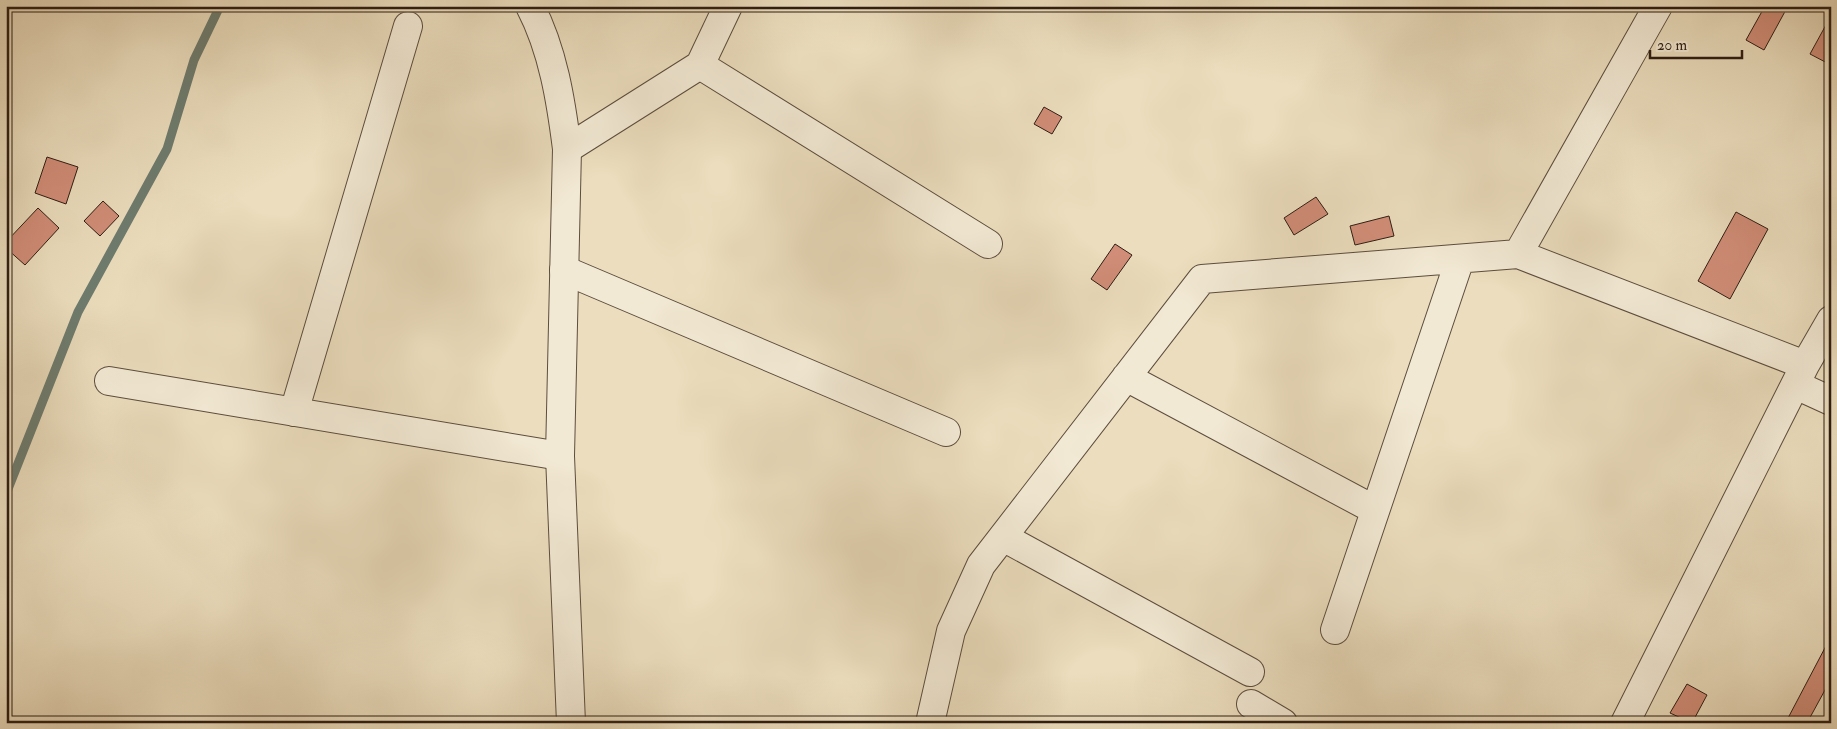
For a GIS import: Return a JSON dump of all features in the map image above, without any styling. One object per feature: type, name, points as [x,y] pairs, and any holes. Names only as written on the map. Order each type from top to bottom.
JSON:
[{"type":"street","points":[[530,6],[540,25],[561,102],[567,149],[560,456],[571,723]]},
{"type":"street","points":[[567,149],[700,65],[728,6]]},
{"type":"street","points":[[1518,254],[1658,6]]},
{"type":"street","points":[[294,412],[408,26]]},
{"type":"street","points":[[700,65],[988,244]]},
{"type":"street","points":[[930,723],[951,631],[981,565],[1202,279],[1518,254],[1801,375],[1831,401]]},
{"type":"street","points":[[1335,630],[1460,259]]},
{"type":"street","points":[[564,270],[946,432]]},
{"type":"street","points":[[1625,723],[1801,375],[1831,320]]},
{"type":"street","points":[[1126,378],[1375,510]]},
{"type":"street","points":[[109,381],[560,456]]},
{"type":"street","points":[[1003,537],[1250,672]]},
{"type":"street","points":[[1251,704],[1283,723]]},
{"type":"building","points":[[1765,6],[1788,6],[1764,50],[1746,40]]},
{"type":"building","points":[[1827,23],[1831,25],[1831,65],[1810,54]]},
{"type":"building","points":[[1044,107],[1062,117],[1052,134],[1034,124]]},
{"type":"building","points":[[47,157],[78,167],[66,204],[35,193]]},
{"type":"building","points":[[1316,197],[1328,214],[1294,235],[1284,218]]},
{"type":"building","points":[[103,201],[119,216],[100,236],[84,221]]},
{"type":"building","points":[[38,208],[59,228],[25,265],[6,248],[6,242]]},
{"type":"building","points":[[1736,212],[1768,229],[1730,299],[1698,281]]},
{"type":"building","points":[[1389,216],[1394,236],[1355,245],[1350,226]]},
{"type":"building","points":[[1115,244],[1132,255],[1107,290],[1091,279]]},
{"type":"building","points":[[1827,644],[1831,646],[1831,679],[1807,723],[1792,723],[1787,720]]},
{"type":"building","points":[[1687,684],[1707,695],[1692,723],[1670,713]]},
{"type":"waterway","points":[[6,494],[78,312],[167,149],[194,60],[220,6]]}]
